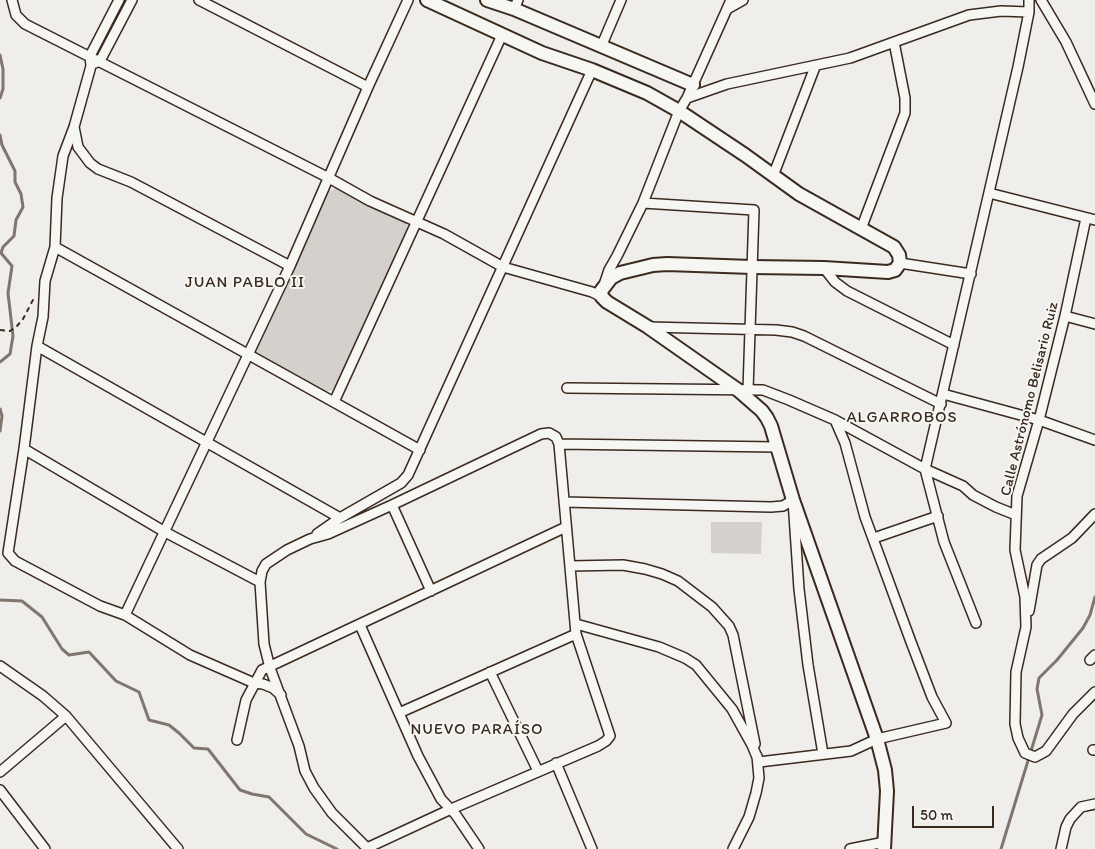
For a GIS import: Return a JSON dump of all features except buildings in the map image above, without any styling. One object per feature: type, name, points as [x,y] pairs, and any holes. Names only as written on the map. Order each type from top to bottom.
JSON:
[{"type":"street","points":[[12,0],[16,15],[25,24],[90,61],[100,61],[330,178],[370,201],[444,234],[503,267],[592,292],[603,291]]},
{"type":"street","points":[[119,0],[90,61],[74,127],[62,156],[55,246],[45,281],[44,317],[37,346],[24,450],[8,553],[15,561],[100,606],[125,615],[190,655],[254,683],[273,688],[281,695]]},
{"type":"street","points":[[100,61],[132,0]]},
{"type":"street","points":[[199,0],[368,86]]},
{"type":"street","points":[[125,615],[290,266],[330,178],[368,86],[408,0]]},
{"type":"street","points":[[427,0],[542,53],[592,70],[648,93],[679,111],[745,155],[799,194],[894,248],[899,254],[900,263],[895,270],[888,272],[824,268],[653,265],[620,273],[612,278],[603,291]]},
{"type":"street","points":[[487,0],[516,5],[601,47],[693,85]]},
{"type":"street","points":[[601,47],[622,0]]},
{"type":"street","points":[[730,0],[693,85],[679,111],[642,203],[618,256],[609,270],[603,291],[606,302],[648,327],[743,390],[767,418],[793,500],[877,739],[884,770],[887,791],[884,846],[850,849]]},
{"type":"street","points":[[726,9],[744,0]]},
{"type":"street","points":[[976,623],[944,542],[925,469],[1018,67],[1029,12],[1029,0]]},
{"type":"street","points":[[1041,0],[1066,42],[1095,104]]},
{"type":"street","points":[[687,98],[727,84],[815,67],[850,58],[969,16],[1001,11],[1029,12]]},
{"type":"street","points":[[334,402],[502,35]]},
{"type":"street","points":[[861,229],[905,113],[905,98],[894,42]]},
{"type":"street","points":[[773,176],[815,67]]},
{"type":"street","points":[[310,539],[328,534],[392,505],[541,434],[549,434],[556,437],[559,444],[576,634],[610,736],[598,746],[449,810],[367,848],[332,813],[309,780],[281,695],[270,668],[264,644],[260,582],[262,571],[272,559],[310,539],[340,518],[401,483],[408,475],[592,70]]},
{"type":"street","points":[[74,127],[78,147],[90,163],[98,169],[131,182],[290,266]]},
{"type":"street","points":[[989,193],[1091,219]]},
{"type":"street","points":[[642,203],[754,210],[750,330],[743,390]]},
{"type":"street","name":"Calle Astrónomo Belisario Ruiz","points":[[1091,219],[1018,496],[1015,550],[1025,597],[1026,627],[1016,672],[1015,724],[1018,738],[1025,754],[1035,757],[1046,751],[1073,714],[1095,692]]},
{"type":"street","points":[[55,246],[420,450]]},
{"type":"street","points":[[900,263],[971,274]]},
{"type":"street","points":[[824,268],[846,291],[954,346]]},
{"type":"street","points":[[1065,316],[1095,324]]},
{"type":"street","points":[[648,327],[776,330],[804,336],[941,404]]},
{"type":"street","points":[[37,346],[340,518]]},
{"type":"street","points":[[567,388],[763,390],[835,420],[925,469],[963,486],[973,495],[1016,515]]},
{"type":"street","points":[[943,394],[1039,420],[1095,440]]},
{"type":"street","points":[[758,762],[851,751],[877,739],[946,723],[932,697],[865,517],[845,443],[835,420]]},
{"type":"street","points":[[559,444],[777,447]]},
{"type":"street","points":[[24,450],[165,532],[260,582]]},
{"type":"street","points":[[564,502],[770,507],[783,506],[793,500]]},
{"type":"street","points":[[793,500],[801,608],[808,665],[823,754]]},
{"type":"street","points":[[392,505],[431,591]]},
{"type":"street","points":[[1026,627],[1037,565],[1041,559],[1072,538],[1095,514]]},
{"type":"street","points":[[874,538],[938,516]]},
{"type":"street","points":[[237,740],[246,700],[262,670],[270,668],[566,527]]},
{"type":"street","points":[[570,566],[623,565],[645,568],[662,574],[678,581],[692,591],[720,615],[729,626],[738,651],[758,762],[759,778],[749,817],[733,849]]},
{"type":"street","points":[[576,624],[659,647],[696,665],[732,709],[752,745],[758,762]]},
{"type":"street","points":[[360,625],[418,756],[441,799],[449,810],[456,815],[479,849]]},
{"type":"street","points":[[399,713],[576,634]]},
{"type":"street","points":[[0,666],[43,696],[66,716],[178,849]]},
{"type":"street","points":[[490,672],[538,771]]},
{"type":"street","points":[[0,772],[66,716]]},
{"type":"street","points":[[556,763],[592,849]]},
{"type":"street","points":[[0,790],[45,849]]},
{"type":"street","points":[[1062,849],[1066,827],[1070,819],[1081,807],[1095,804]]},
{"type":"path","points":[[0,330],[10,331],[17,326],[45,281]]},
{"type":"shaded area","points":[[340,188],[401,220],[406,223],[408,228],[336,388],[325,391],[259,358],[254,352],[328,192]]},
{"type":"shaded area","points":[[711,522],[762,522],[761,554],[711,553]]},
{"type":"waterway","points":[[0,55],[3,69],[3,89],[0,98]]},
{"type":"waterway","points":[[0,135],[2,145],[15,171],[15,182],[21,194],[23,207],[16,220],[14,236],[3,247],[1,253],[12,266],[8,293],[13,336],[10,354],[0,362]]},
{"type":"waterway","points":[[0,409],[2,416],[0,431]]},
{"type":"waterway","points":[[1001,849],[1042,715],[1037,689],[1039,678],[1057,660],[1083,628],[1090,615],[1095,597]]},
{"type":"waterway","points":[[0,600],[22,601],[42,617],[62,649],[69,655],[89,652],[116,681],[139,692],[149,720],[169,725],[194,748],[208,749],[240,790],[269,797],[306,834],[337,849]]},
{"type":"district","name":"JUAN PABLO II","points":[[245,283]]},
{"type":"district","name":"ALGARROBOS","points":[[902,418]]},
{"type":"district","name":"NUEVO PARAÍSO","points":[[477,730]]}]
